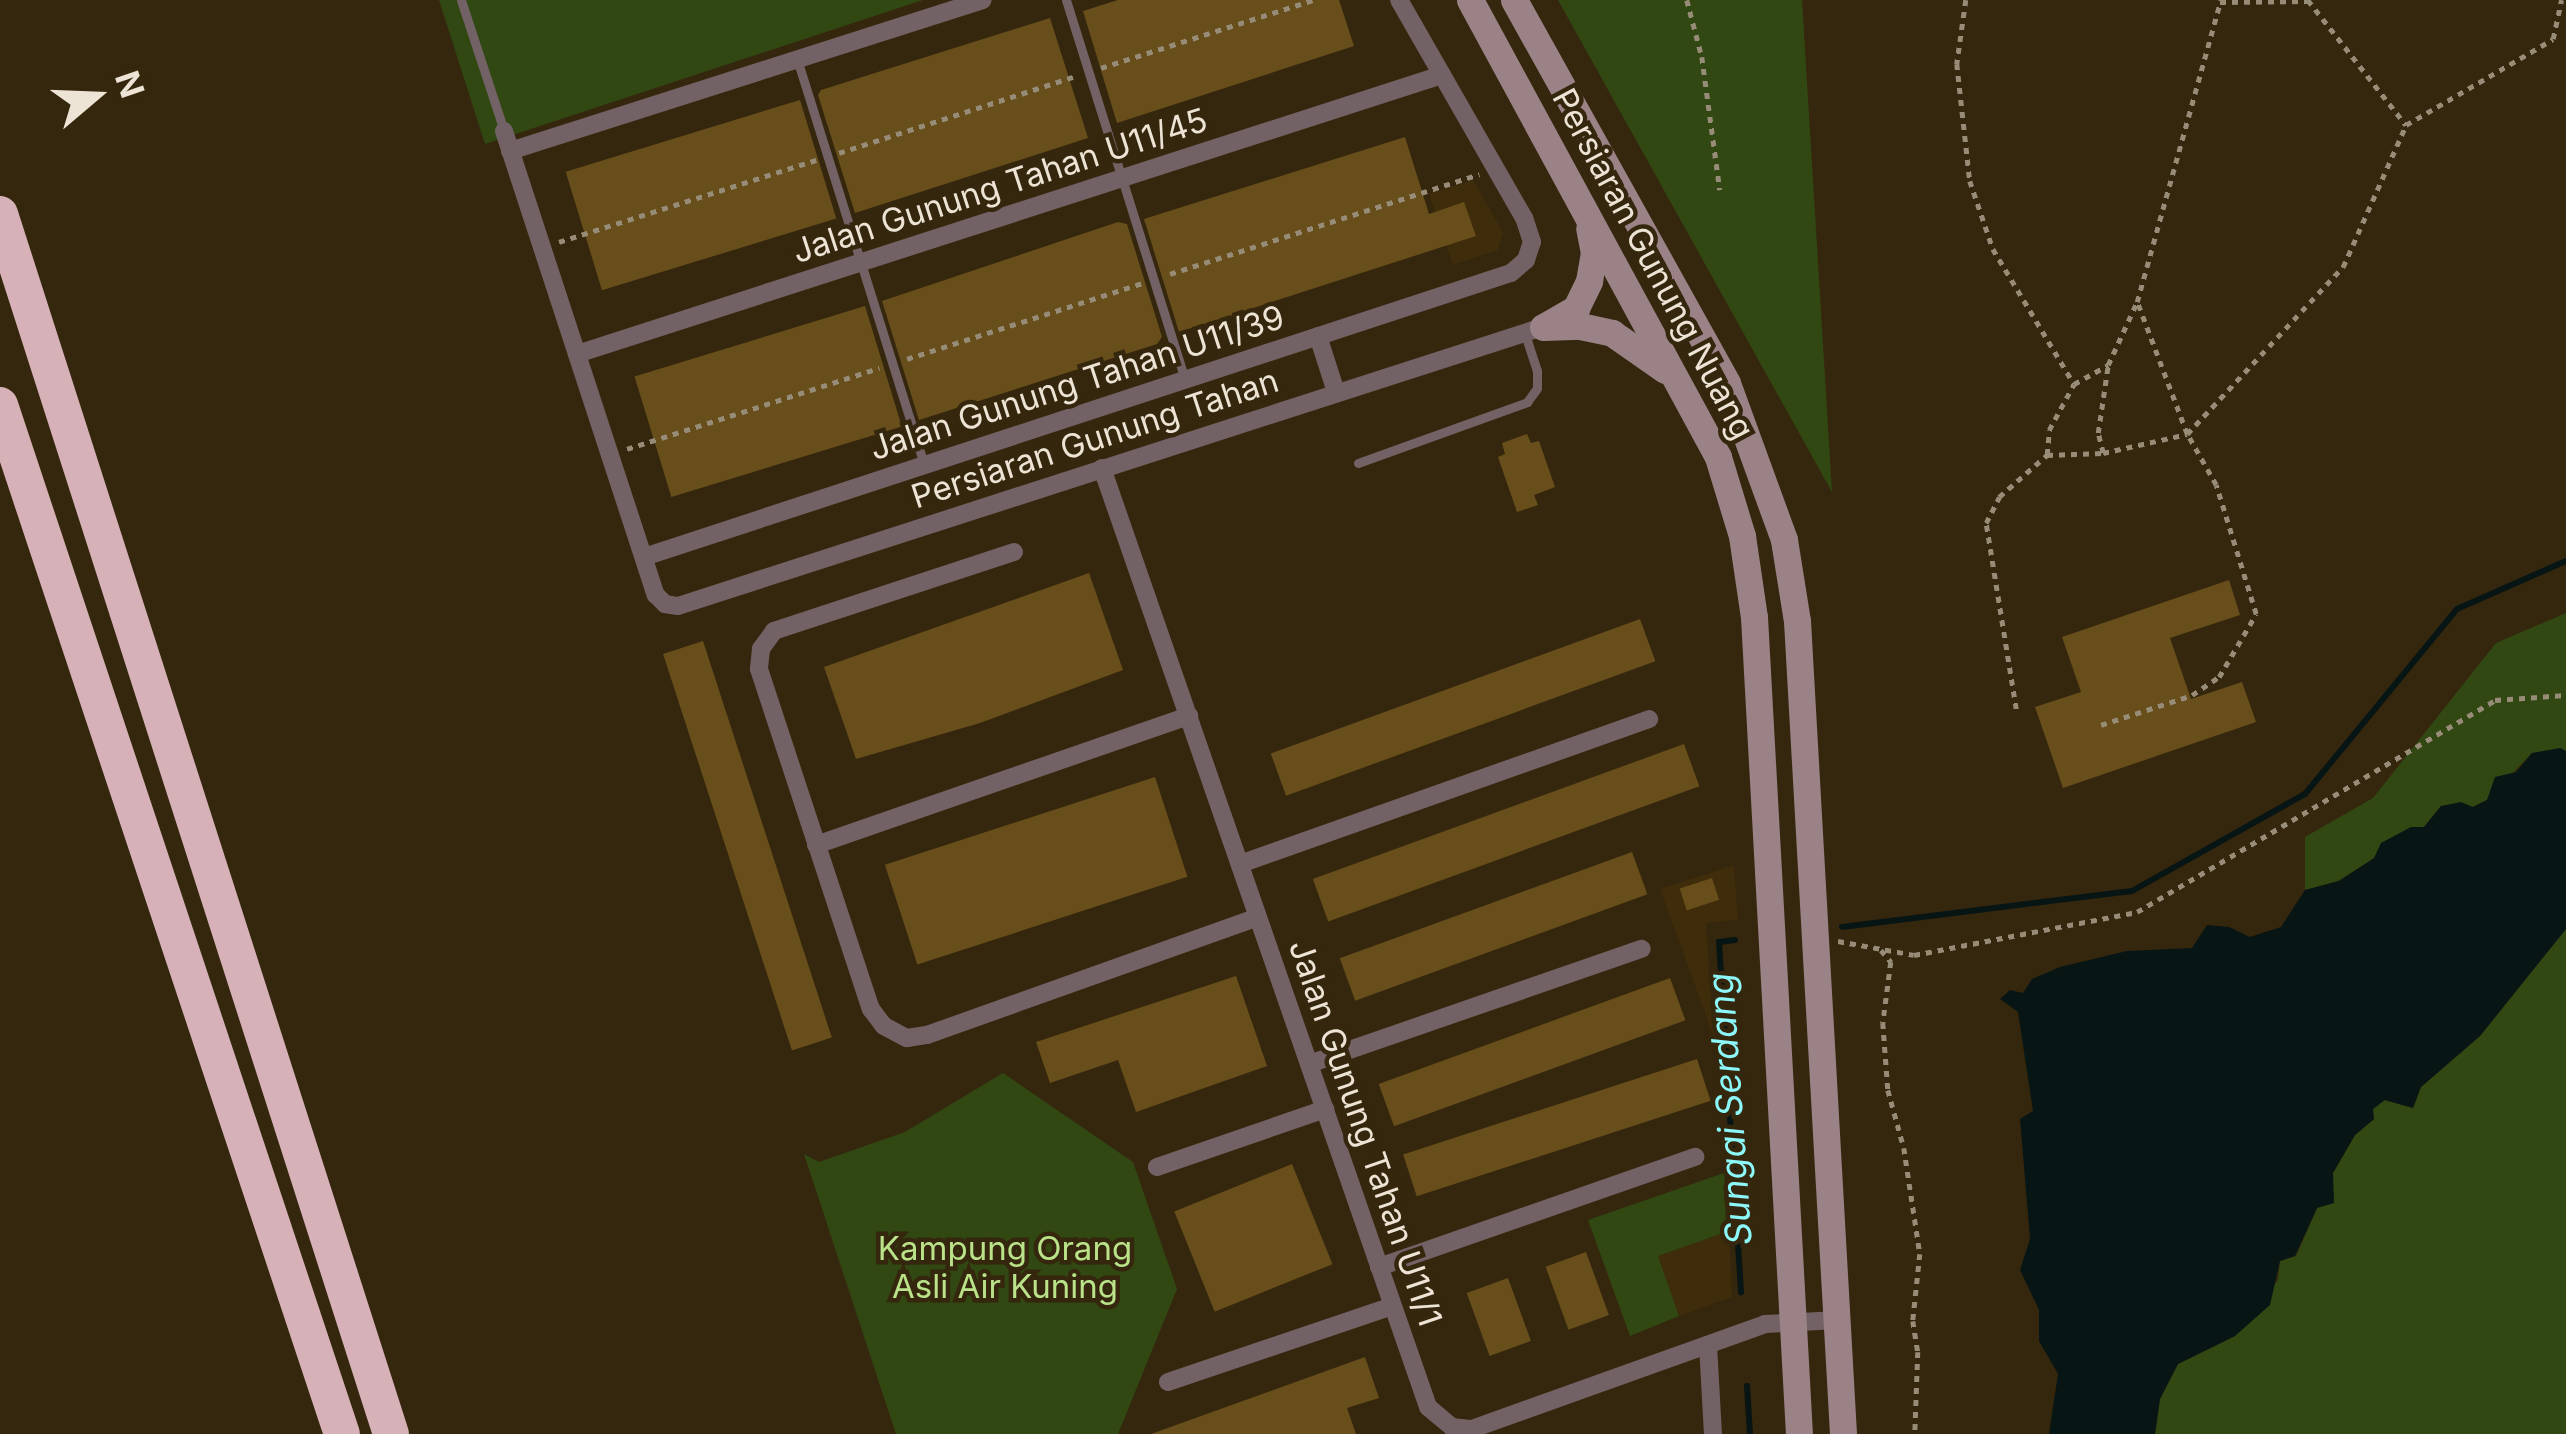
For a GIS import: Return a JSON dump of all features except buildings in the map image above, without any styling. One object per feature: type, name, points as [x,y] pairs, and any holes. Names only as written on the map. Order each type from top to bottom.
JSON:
[{"type":"highway","points":[[0,214],[391,1433]]},
{"type":"highway","points":[[0,405],[342,1434]]},
{"type":"highway","points":[[241,1136],[273,1289],[317,1434]]},
{"type":"street","points":[[511,151],[982,0]]},
{"type":"street","points":[[1399,0],[1496,168]]},
{"type":"street","name":"Persiaran Gunung Nuang","points":[[1470,0],[1718,457],[1742,536],[1754,616],[1799,1434]]},
{"type":"street","name":"Persiaran Gunung Nuang","points":[[1514,0],[1727,383],[1766,477],[1784,540],[1797,621],[1843,1434]]},
{"type":"street","name":"Jalan Gunung Tahan U11/45","points":[[577,354],[1442,75]]},
{"type":"street","points":[[504,131],[644,557]]},
{"type":"street","name":"Jalan Gunung Tahan U11/39","points":[[644,557],[1511,273],[1526,260],[1532,242],[1496,168]]},
{"type":"street","points":[[1534,330],[1576,308],[1589,281],[1594,253],[1587,217]]},
{"type":"street","points":[[1534,330],[1580,326],[1612,333],[1678,381]]},
{"type":"street","name":"Persiaran Gunung Tahan","points":[[644,557],[656,595],[665,604],[678,606],[1534,330]]},
{"type":"street","points":[[1318,336],[1336,392]]},
{"type":"street","name":"Jalan Gunung Tahan U11/1","points":[[1102,468],[1428,1407],[1450,1431],[1472,1430],[1765,1324],[1837,1320]]},
{"type":"street","points":[[1014,552],[774,631],[761,649],[759,669],[871,1009],[884,1026],[907,1038],[1258,917]]},
{"type":"street","points":[[816,844],[1189,716]]},
{"type":"street","points":[[1240,864],[1649,719]]},
{"type":"street","points":[[1309,1064],[1642,949]]},
{"type":"street","points":[[1157,1167],[1324,1109]]},
{"type":"street","points":[[1379,1267],[1695,1157]]},
{"type":"street","points":[[1168,1382],[1393,1306]]},
{"type":"street","points":[[1708,1345],[1713,1434]]},
{"type":"lane","points":[[461,0],[504,131]]},
{"type":"lane","points":[[1066,0],[1185,380]]},
{"type":"lane","points":[[797,59],[924,465]]},
{"type":"lane","points":[[1358,463],[1527,402],[1537,388],[1534,330]]},
{"type":"path","points":[[542,248],[1313,0]]},
{"type":"path","points":[[1688,0],[1702,57],[1720,190]]},
{"type":"path","points":[[1966,0],[1957,64],[1970,181],[1993,249],[2074,384]]},
{"type":"path","points":[[2103,453],[2098,433],[2108,365],[2137,302],[2221,1],[2308,0],[2406,125]]},
{"type":"path","points":[[2016,709],[1986,523],[2000,497],[2047,455],[2103,453],[2187,434],[2343,267],[2406,125],[2553,39],[2560,0]]},
{"type":"path","points":[[610,455],[1496,168]]},
{"type":"path","points":[[2101,725],[2192,695],[2219,677],[2255,614],[2216,485],[2187,434],[2137,302]]},
{"type":"path","points":[[2047,455],[2049,430],[2074,384],[2108,365]]},
{"type":"path","points":[[1815,936],[1913,955],[2137,912],[2495,700],[2566,695]]},
{"type":"path","points":[[1879,949],[1891,962],[1883,1023],[1888,1090],[1904,1148],[1920,1254],[1913,1321],[1918,1352],[1915,1434]]},
{"type":"shaded area","points":[[1473,180],[1503,232],[1498,250],[1453,265],[1429,194]]},
{"type":"shaded area","points":[[2566,751],[2566,929],[2480,1036],[2421,1087],[2413,1108],[2385,1100],[2373,1109],[2374,1119],[2355,1135],[2333,1173],[2334,1203],[2317,1208],[2295,1256],[2280,1261],[2270,1305],[2235,1336],[2178,1364],[2160,1399],[2155,1434],[2049,1434],[2058,1374],[2039,1341],[2039,1310],[2020,1270],[2030,1239],[2020,1119],[2033,1111],[2018,1012],[2000,999],[2010,990],[2023,993],[2032,979],[2060,967],[2127,951],[2192,948],[2207,925],[2229,927],[2250,937],[2281,927],[2305,890],[2339,881],[2374,858],[2381,843],[2411,827],[2424,827],[2441,806],[2461,802],[2473,807],[2487,800],[2495,777],[2516,772],[2532,753]]},
{"type":"shaded area","points":[[1734,865],[1738,920],[1706,923],[1714,1038],[1660,889]]},
{"type":"shaded area","points":[[1729,1231],[1732,1297],[1679,1316],[1657,1256]]},
{"type":"green space","points":[[439,0],[923,0],[485,144]]},
{"type":"green space","points":[[1558,0],[1802,0],[1832,492]]},
{"type":"green space","points":[[2566,613],[2566,751],[2532,753],[2487,800],[2472,807],[2441,806],[2424,827],[2338,881],[2305,890],[2305,837],[2373,798],[2496,643]]},
{"type":"green space","points":[[2566,929],[2566,1434],[2155,1434],[2160,1399],[2178,1364],[2235,1336],[2278,1280],[2280,1261],[2296,1256],[2333,1173],[2355,1135],[2374,1119],[2372,1109],[2384,1100],[2413,1108],[2421,1087],[2480,1036]]},
{"type":"green space","name":"Kampung Orang Asli Air Kuning","points":[[1003,1073],[1133,1162],[1177,1289],[1118,1434],[896,1434],[804,1154],[819,1162],[905,1132]]},
{"type":"green space","points":[[1724,1173],[1729,1231],[1658,1256],[1679,1316],[1630,1336],[1588,1220]]},
{"type":"waterway","name":"Sungai Serdang","points":[[1842,927],[2132,891],[2305,794],[2457,609],[2566,561]]},
{"type":"waterway","name":"Sungai Serdang","points":[[1735,940],[1719,942],[1741,1292]]},
{"type":"waterway","name":"Sungai Serdang","points":[[1747,1386],[1750,1434]]}]
